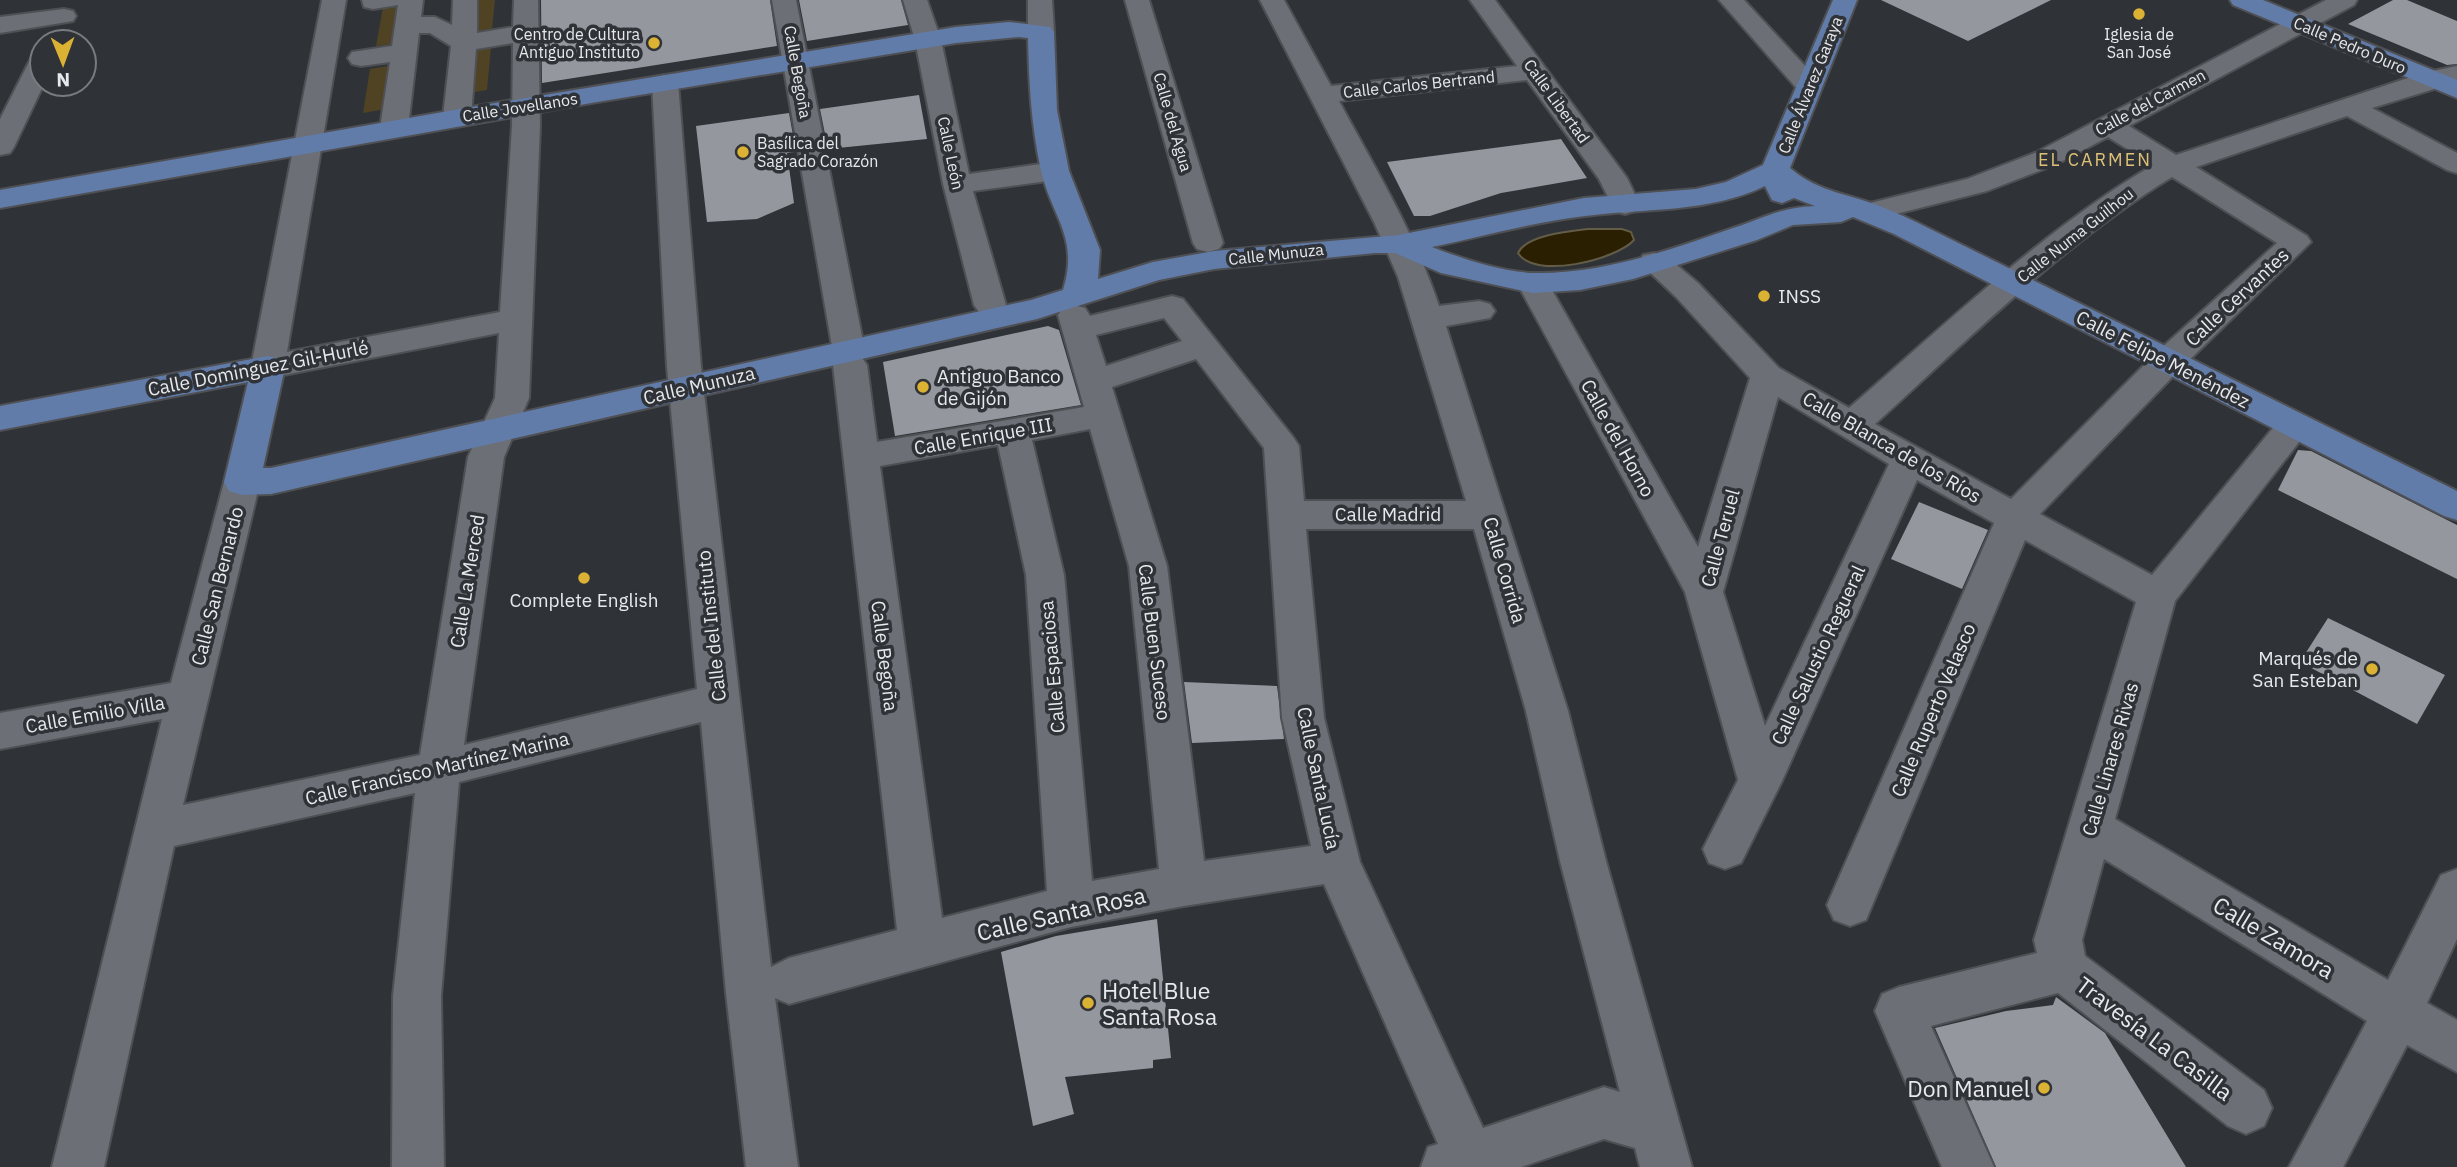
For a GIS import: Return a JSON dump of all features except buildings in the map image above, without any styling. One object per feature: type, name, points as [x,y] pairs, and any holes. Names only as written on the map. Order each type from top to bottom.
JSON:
[{"type":"main road","name":"Calle Álvarez Garaya","points":[[1788,216],[1775,170],[1845,0]]},
{"type":"main road","name":"Calle Pedro Duro","points":[[2242,0],[2299,24],[2444,77],[2457,90]]},
{"type":"main road","name":"Calle Jovellanos","points":[[0,199],[309,142],[458,108],[526,106],[1005,28],[1041,32]]},
{"type":"main road","points":[[1041,32],[1042,110],[1055,171],[1085,250],[1076,315]]},
{"type":"main road","name":"Calle Álvarez Garaya","points":[[1399,244],[1584,207],[1696,198],[1735,189],[1775,170]]},
{"type":"main road","name":"Calle Felipe Menéndez","points":[[1775,170],[1793,187],[1814,198],[1868,212],[2457,508]]},
{"type":"main road","points":[[1629,205],[1656,216],[1671,230],[1676,246],[1657,261]]},
{"type":"main road","name":"Calle Felipe Menéndez","points":[[1788,216],[1868,212]]},
{"type":"main road","points":[[1399,244],[1452,266],[1517,280],[1580,280],[1622,272],[1746,234],[1788,216]]},
{"type":"main road","points":[[1514,220],[1490,241],[1488,254],[1517,280]]},
{"type":"main road","name":"Calle Munuza","points":[[242,482],[271,481],[687,386],[849,358],[1038,309],[1076,315],[1143,270],[1213,260],[1399,244]]},
{"type":"main road","points":[[1085,250],[1110,262],[1143,270]]},
{"type":"main road","name":"Calle Dominguez Gil-Hurlé","points":[[0,418],[268,367]]},
{"type":"main road","name":"Calle San Bernardo","points":[[242,482],[268,367]]},
{"type":"street","name":"Calle San Bernardo","points":[[268,367],[334,0]]},
{"type":"street","points":[[458,108],[465,0]]},
{"type":"street","name":"Calle La Merced","points":[[418,1167],[417,996],[439,769],[486,457],[512,398],[526,106],[526,0]]},
{"type":"street","name":"Calle Begoña","points":[[784,0],[849,358],[922,947]]},
{"type":"street","name":"Calle León","points":[[915,0],[928,40],[957,184],[990,305]]},
{"type":"street","points":[[1040,0],[1041,32]]},
{"type":"street","name":"Calle del Agua","points":[[1137,0],[1208,243]]},
{"type":"street","name":"Calle Corrida","points":[[1272,0],[1399,244],[1427,318],[1547,711],[1583,861],[1661,1148]]},
{"type":"street","name":"Calle Libertad","points":[[1482,0],[1613,178],[1629,205]]},
{"type":"street","points":[[1731,0],[1810,86]]},
{"type":"street","name":"Calle del Carmen","points":[[1868,212],[1977,185],[2047,158],[2344,0]]},
{"type":"street","points":[[0,25],[68,8]]},
{"type":"street","points":[[59,28],[68,8]]},
{"type":"street","points":[[410,12],[464,43]]},
{"type":"street","points":[[410,12],[425,70],[458,108]]},
{"type":"street","points":[[396,120],[425,70],[464,43],[526,33]]},
{"type":"street","points":[[361,58],[425,70]]},
{"type":"street","points":[[396,120],[425,70]]},
{"type":"street","name":"Calle Carlos Bertrand","points":[[1320,95],[1518,74]]},
{"type":"street","name":"Calle Numa Guilhou","points":[[1853,425],[2013,283],[2124,194],[2171,166],[2348,106],[2444,77]]},
{"type":"street","name":"Calle del Instituto","points":[[665,83],[687,386],[718,701],[772,1167]]},
{"type":"street","points":[[0,147],[28,90]]},
{"type":"street","points":[[2348,106],[2457,164]]},
{"type":"street","points":[[2107,124],[2171,166]]},
{"type":"street","name":"Calle Cervantes","points":[[2015,516],[2168,361],[2296,242],[2171,166]]},
{"type":"street","points":[[957,184],[1055,171]]},
{"type":"street","name":"Calle Blanca de los Ríos","points":[[1657,261],[1767,376],[1909,459],[2157,596]]},
{"type":"street","name":"Calle del Horno","points":[[1517,280],[1704,592]]},
{"type":"street","name":"Calle Santa Lucía","points":[[1076,315],[1172,306],[1281,446],[1304,718],[1337,862],[1462,1164]]},
{"type":"street","points":[[1427,318],[1479,311]]},
{"type":"street","name":"Calle Buen Suceso","points":[[1076,315],[1148,566],[1184,885]]},
{"type":"street","name":"Calle Dominguez Gil-Hurlé","points":[[268,367],[516,319]]},
{"type":"street","name":"Calle Enrique III","points":[[860,457],[1013,432],[1100,400],[1205,351]]},
{"type":"street","name":"Calle Teruel","points":[[1760,781],[1704,592],[1767,376]]},
{"type":"street","name":"Calle Linares Rivas","points":[[2064,968],[2058,940],[2157,596],[2294,425]]},
{"type":"street","name":"Calle Espaciosa","points":[[1013,432],[1045,575],[1071,906]]},
{"type":"street","name":"Calle Salustio Regueral","points":[[1725,849],[1760,781],[1909,459]]},
{"type":"street","name":"Calle San Bernardo","points":[[78,1167],[155,831],[242,482]]},
{"type":"street","name":"Calle Madrid","points":[[1286,514],[1489,515]]},
{"type":"street","name":"Calle Ruperto Velasco","points":[[1850,905],[2015,516]]},
{"type":"street","name":"Calle Emilio Villa","points":[[0,731],[190,697]]},
{"type":"street","name":"Calle Francisco Martínez Marina","points":[[155,831],[439,769],[718,701]]},
{"type":"street","name":"Calle Zamora","points":[[2090,827],[2457,1048]]},
{"type":"street","name":"Calle Santa Rosa","points":[[789,982],[1071,906],[1184,885],[1337,862]]},
{"type":"street","points":[[2315,1167],[2398,1012],[2457,890]]},
{"type":"street","points":[[1968,1167],[1899,1012],[2064,968]]},
{"type":"street","name":"Travesía La Casilla","points":[[2064,968],[2245,1108]]},
{"type":"street","points":[[1462,1164],[1604,1113],[1661,1148]]},
{"type":"shaded area","points":[[473,0],[495,0],[492,29],[470,32]]},
{"type":"shaded area","points":[[405,3],[398,43],[376,46],[383,7]]},
{"type":"shaded area","points":[[491,47],[487,90],[464,94],[468,51]]},
{"type":"shaded area","points":[[394,65],[386,109],[363,113],[370,69]]},
{"type":"shaded area","points":[[1588,229],[1622,229],[1631,232],[1634,240],[1611,254],[1575,264],[1540,265],[1527,261],[1518,253],[1539,238]]},
{"type":"place","name":"Iglesia de San José","points":[[2139,14]]},
{"type":"place","name":"Centro de Cultura Antiguo Instituto","points":[[654,43]]},
{"type":"place","name":"Basílica del Sagrado Corazón","points":[[743,152]]},
{"type":"place","name":"INSS","points":[[1764,296]]},
{"type":"place","name":"Antiguo Banco de Gijón","points":[[923,387]]},
{"type":"place","name":"Complete English","points":[[584,578]]},
{"type":"place","name":"Marqués de San Esteban","points":[[2372,669]]},
{"type":"place","name":"Hotel Blue Santa Rosa","points":[[1088,1003]]},
{"type":"place","name":"Don Manuel","points":[[2044,1088]]},
{"type":"district","name":"EL CARMEN","points":[[2095,159]]}]
